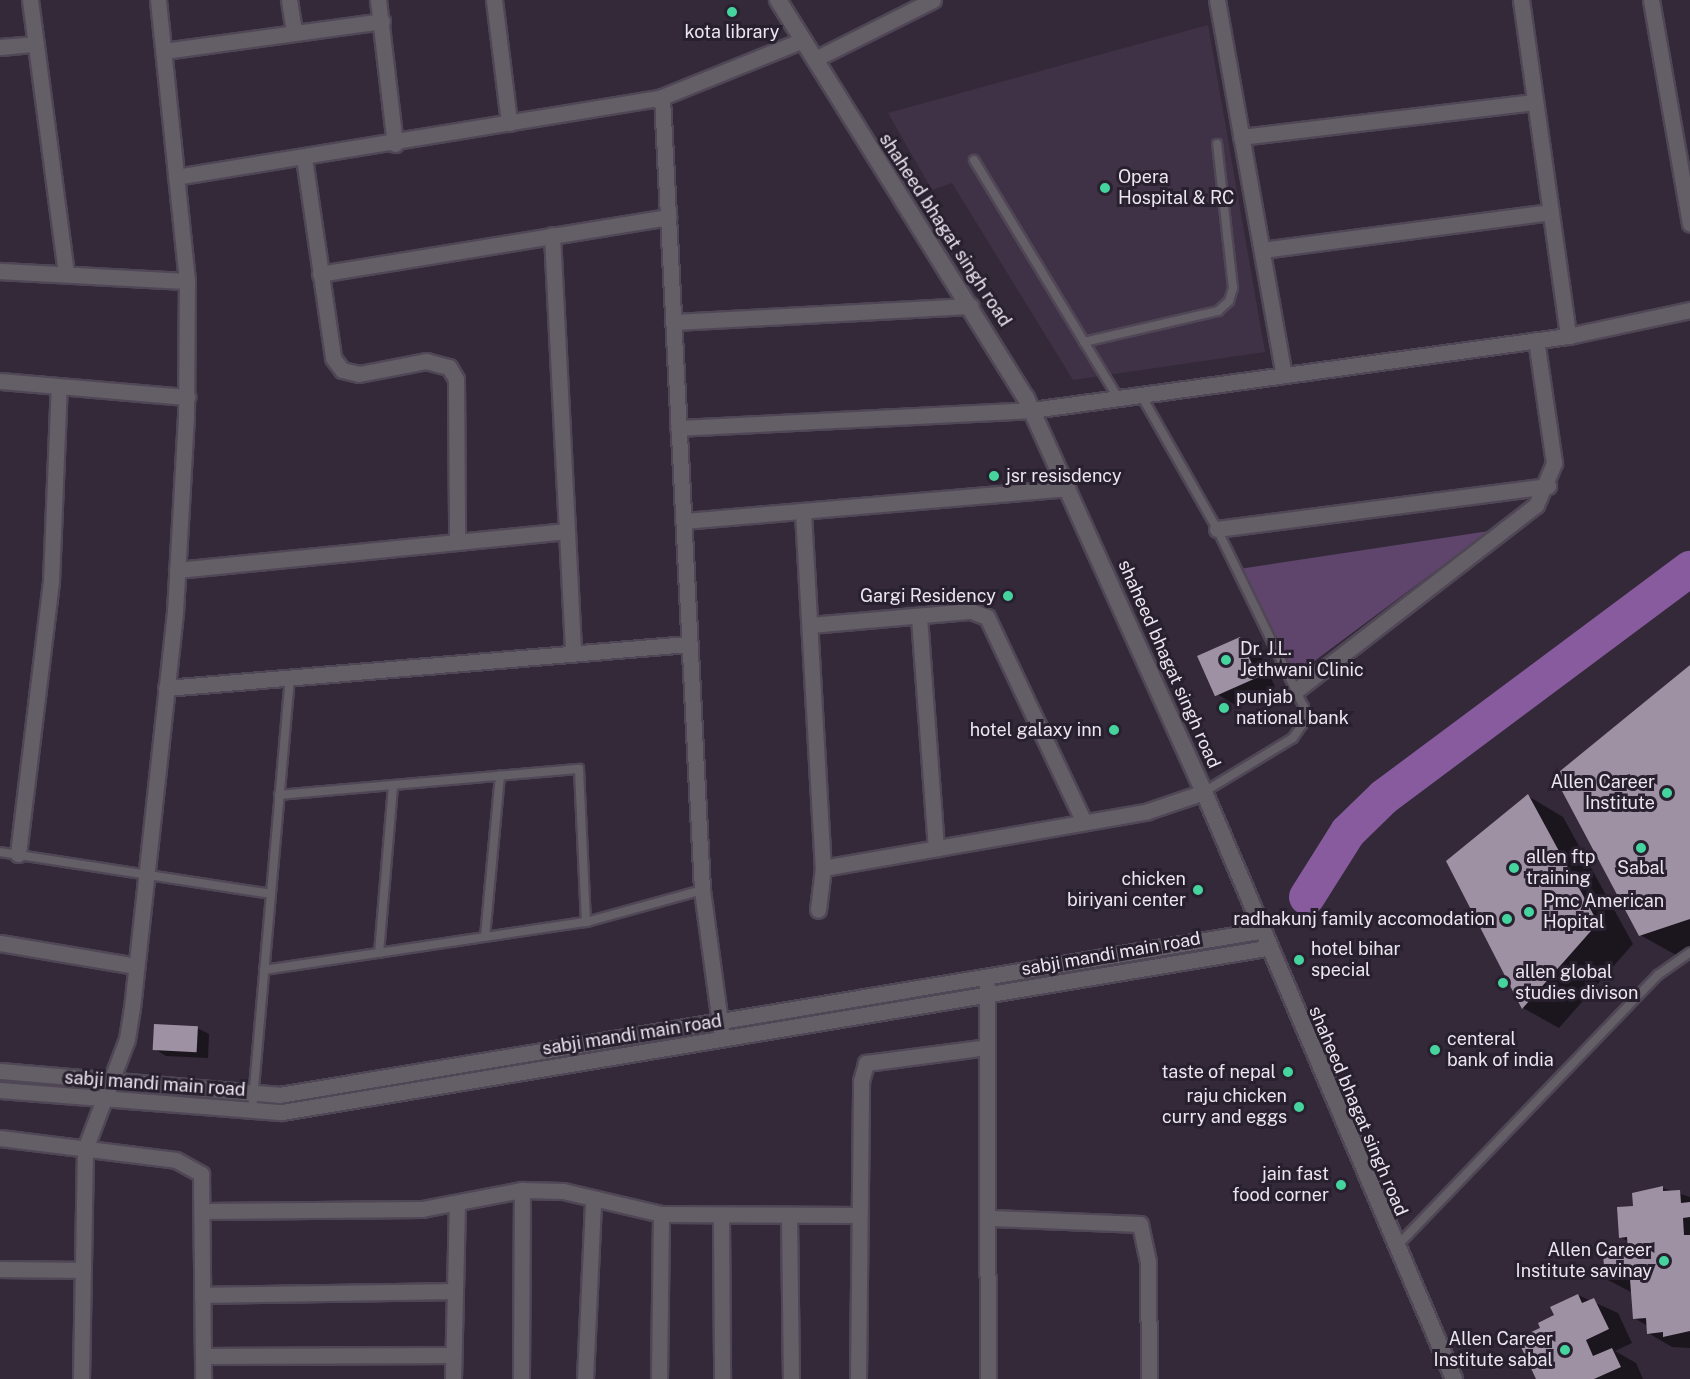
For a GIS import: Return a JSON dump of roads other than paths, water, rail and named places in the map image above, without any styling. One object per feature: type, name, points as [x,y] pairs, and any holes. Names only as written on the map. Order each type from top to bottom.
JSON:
[{"type":"street","points":[[30,0],[66,274]]},
{"type":"street","points":[[81,1379],[81,1270],[85,1149],[101,1100],[127,1039],[177,570],[186,397],[187,281],[158,0]]},
{"type":"street","points":[[289,0],[294,32]]},
{"type":"street","points":[[378,0],[395,144]]},
{"type":"street","points":[[494,0],[508,123]]},
{"type":"street","name":"shaheed bhagat singh road","points":[[778,0],[971,306],[1032,410],[1204,792],[1266,948],[1454,1379]]},
{"type":"street","points":[[814,59],[933,0]]},
{"type":"street","points":[[1217,0],[1284,375]]},
{"type":"street","points":[[1521,0],[1568,336]]},
{"type":"street","points":[[1651,0],[1685,178],[1690,224]]},
{"type":"street","points":[[164,51],[382,21]]},
{"type":"street","points":[[176,177],[395,144],[662,97],[803,40]]},
{"type":"street","points":[[0,47],[36,44]]},
{"type":"street","points":[[662,97],[684,521],[687,644],[702,890],[722,1040]]},
{"type":"street","points":[[1241,137],[1535,102]]},
{"type":"street","points":[[304,158],[333,358],[342,370],[359,374],[426,361],[449,367],[456,379],[458,539]]},
{"type":"street","points":[[1262,250],[1551,212]]},
{"type":"street","points":[[320,274],[668,217]]},
{"type":"street","points":[[552,236],[573,654]]},
{"type":"street","points":[[0,271],[187,281]]},
{"type":"street","points":[[673,322],[971,306]]},
{"type":"street","points":[[678,428],[1032,410],[1568,336],[1690,310]]},
{"type":"street","points":[[1298,689],[1524,519],[1548,486],[1554,436],[1536,340]]},
{"type":"street","points":[[0,381],[186,397]]},
{"type":"street","points":[[18,854],[51,581],[60,386]]},
{"type":"street","points":[[1217,529],[1548,486]]},
{"type":"street","points":[[684,521],[803,513],[1068,488]]},
{"type":"street","points":[[803,513],[823,868],[818,910]]},
{"type":"street","points":[[177,570],[458,539],[567,531]]},
{"type":"street","points":[[810,625],[971,611],[987,617],[997,630],[1084,822]]},
{"type":"street","points":[[919,617],[936,848]]},
{"type":"street","points":[[166,688],[687,644]]},
{"type":"street","points":[[823,868],[1084,822],[1204,792]]},
{"type":"street","points":[[0,1071],[110,1083],[279,1095],[721,1023],[1259,931]]},
{"type":"street","points":[[0,943],[136,966]]},
{"type":"street","name":"sabji mandi main road","points":[[0,1090],[101,1100],[282,1112],[1266,948]]},
{"type":"street","points":[[987,977],[991,1218],[988,1379]]},
{"type":"street","points":[[858,1379],[861,1081],[867,1063],[987,1047]]},
{"type":"street","points":[[0,1138],[190,1165],[201,1174],[205,1211],[202,1295],[203,1379]]},
{"type":"street","points":[[205,1211],[457,1205],[522,1190],[563,1191],[593,1200],[660,1214],[721,1218],[859,1215]]},
{"type":"street","points":[[521,1379],[522,1190]]},
{"type":"street","points":[[585,1379],[593,1200]]},
{"type":"street","points":[[453,1379],[452,1291],[457,1205]]},
{"type":"street","points":[[659,1379],[660,1214]]},
{"type":"street","points":[[789,1216],[791,1379]]},
{"type":"street","points":[[721,1218],[722,1379]]},
{"type":"street","points":[[991,1218],[1140,1224],[1147,1246],[1149,1379]]},
{"type":"street","points":[[0,1269],[81,1270]]},
{"type":"street","points":[[202,1295],[452,1291]]},
{"type":"street","points":[[203,1356],[453,1355]]},
{"type":"lane","points":[[1084,342],[1218,311],[1229,301],[1233,288],[1217,144]]},
{"type":"lane","points":[[974,160],[1118,398]]},
{"type":"lane","points":[[1141,395],[1217,529],[1298,689],[1302,724],[1293,738],[1204,792]]},
{"type":"lane","points":[[252,1111],[290,678]]},
{"type":"lane","points":[[279,795],[579,769],[586,922]]},
{"type":"lane","points":[[485,937],[500,776]]},
{"type":"lane","points":[[379,953],[393,786]]},
{"type":"lane","points":[[0,852],[146,871],[271,894]]},
{"type":"lane","points":[[264,970],[586,922],[702,890]]},
{"type":"lane","points":[[1396,1247],[1658,975],[1690,952]]},
{"type":"waterway","points":[[1307,897],[1348,832],[1384,797],[1690,569]]},
{"type":"place","name":"kota library","points":[[732,12]]},
{"type":"place","name":"Opera Hospital & RC","points":[[1105,188]]},
{"type":"place","name":"jsr resisdency","points":[[994,476]]},
{"type":"place","name":"Gargi Residency","points":[[1008,596]]},
{"type":"place","name":"Dr. J.L. Jethwani Clinic","points":[[1226,660]]},
{"type":"place","name":"punjab national bank","points":[[1224,708]]},
{"type":"place","name":"hotel galaxy inn","points":[[1114,730]]},
{"type":"place","name":"Allen Career Institute","points":[[1667,793]]},
{"type":"place","name":"Sabal","points":[[1641,848]]},
{"type":"place","name":"allen ftp training","points":[[1514,868]]},
{"type":"place","name":"chicken biriyani center","points":[[1198,890]]},
{"type":"place","name":"Pmc American Hopital","points":[[1529,912]]},
{"type":"place","name":"radhakunj family accomodation","points":[[1507,919]]},
{"type":"place","name":"hotel bihar special","points":[[1299,960]]},
{"type":"place","name":"allen global studies divison","points":[[1503,983]]},
{"type":"place","name":"centeral bank of india","points":[[1435,1050]]},
{"type":"place","name":"taste of nepal","points":[[1288,1072]]},
{"type":"place","name":"raju chicken curry and eggs","points":[[1299,1107]]},
{"type":"place","name":"jain fast food corner","points":[[1341,1185]]},
{"type":"place","name":"Allen Career Institute savinay","points":[[1664,1261]]},
{"type":"place","name":"Allen Career Institute sabal","points":[[1565,1350]]}]
